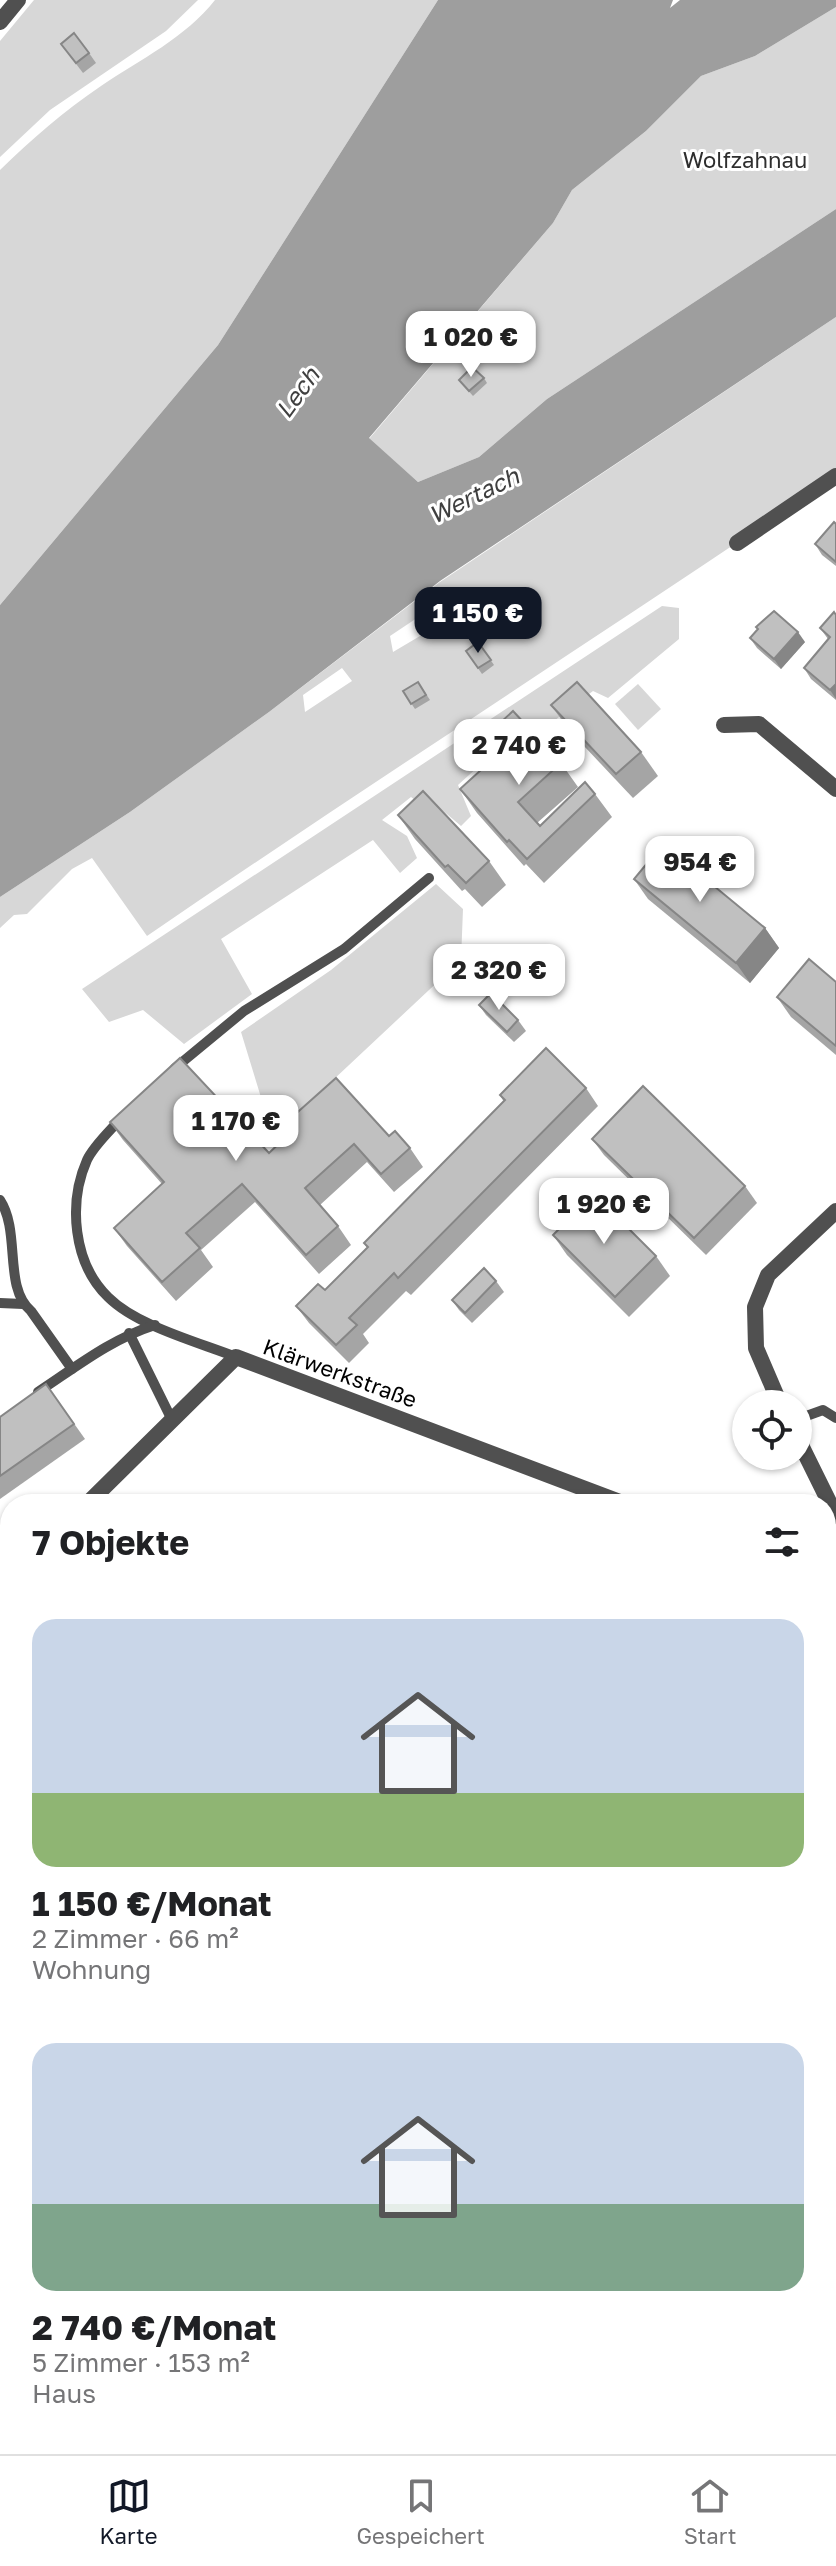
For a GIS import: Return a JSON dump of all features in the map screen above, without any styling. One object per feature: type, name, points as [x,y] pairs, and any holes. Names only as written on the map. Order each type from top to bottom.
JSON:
[{"type":"street","points":[[0,22],[18,0]]},
{"type":"street","points":[[737,543],[832,485]]},
{"type":"street","points":[[724,725],[759,724],[836,789]]},
{"type":"street","points":[[774,1390],[756,1348],[755,1307],[768,1275],[836,1211]]},
{"type":"street","name":"Klärwerkstraße","points":[[97,1494],[236,1357],[599,1494]]},
{"type":"street","points":[[812,1467],[825,1494]]},
{"type":"lane","points":[[168,1075],[244,1011],[344,949],[429,878]]},
{"type":"lane","points":[[134,1106],[88,1158],[76,1194],[77,1238],[90,1272],[108,1297],[129,1312],[236,1357]]},
{"type":"lane","points":[[0,1200],[13,1234],[16,1285],[23,1304],[72,1369]]},
{"type":"lane","points":[[0,1303],[23,1304]]},
{"type":"lane","points":[[24,1402],[129,1333],[155,1325]]},
{"type":"lane","points":[[129,1333],[172,1420]]},
{"type":"lane","points":[[812,1414],[823,1410],[836,1418]]},
{"type":"green space","points":[[34,0],[198,0],[166,31],[50,110],[0,157],[0,41]]},
{"type":"green space","points":[[215,0],[438,0],[218,345],[0,605],[0,170],[74,106],[190,26]]},
{"type":"green space","name":"Wolfzahnau","points":[[836,7],[836,209],[547,399],[479,457],[418,482],[369,439],[553,223],[572,190],[646,131],[701,76],[755,56]]},
{"type":"green space","points":[[836,317],[836,476],[147,936],[92,858],[72,869],[27,914],[14,915],[0,928],[0,897],[130,812],[269,712],[440,582]],"holes":[[[426,612],[442,623],[393,652],[390,636]],[[342,668],[352,681],[305,712],[303,695]]]},
{"type":"green space","points":[[662,606],[679,608],[679,639],[608,698],[593,691],[550,724],[523,726],[458,785],[471,816],[461,826],[435,804],[426,808],[411,797],[382,820],[407,836],[417,858],[400,873],[373,840],[221,939],[252,994],[184,1044],[143,1010],[109,1022],[82,989]]},
{"type":"green space","points":[[638,684],[661,709],[638,730],[615,704]]},
{"type":"green space","points":[[436,884],[463,909],[461,960],[284,1126],[263,1104],[241,1032],[331,970]]},
{"type":"water","points":[[438,0],[673,0],[670,8],[680,0],[836,0],[836,7],[755,56],[701,76],[646,131],[572,190],[553,223],[369,438],[418,482],[479,457],[547,399],[836,209],[836,317],[440,581],[269,712],[130,812],[0,897],[0,605],[218,345]]},
{"type":"building","points":[[74,33],[89,53],[76,63],[61,44]]},
{"type":"building","points":[[472,367],[484,378],[469,391],[459,380]]},
{"type":"building","points":[[834,522],[836,524],[836,562],[815,544]]},
{"type":"building","points":[[774,611],[798,632],[774,659],[750,638],[758,629],[756,627]]},
{"type":"building","points":[[834,612],[836,684],[830,690],[804,668],[830,637],[820,628]]},
{"type":"building","points":[[478,642],[491,660],[478,668],[466,651]]},
{"type":"building","points":[[418,682],[426,695],[411,704],[403,691]]},
{"type":"building","points":[[577,682],[641,752],[616,774],[551,705]]},
{"type":"building","points":[[513,711],[561,763],[518,802],[540,826],[585,782],[595,794],[527,859],[509,840],[507,842],[460,789],[503,750],[488,734]]},
{"type":"building","points":[[423,791],[489,861],[466,883],[448,865],[445,867],[398,815]]},
{"type":"building","points":[[663,844],[765,928],[736,963],[634,879]]},
{"type":"building","points":[[809,959],[836,982],[836,1046],[777,997]]},
{"type":"building","points":[[491,993],[518,1020],[507,1032],[479,1005]]},
{"type":"building","points":[[546,1048],[586,1088],[398,1278],[394,1273],[349,1318],[357,1325],[336,1345],[296,1306],[318,1284],[325,1290],[368,1247],[364,1243],[505,1100],[500,1095]]},
{"type":"building","points":[[180,1058],[269,1153],[289,1134],[282,1126],[336,1078],[389,1136],[395,1131],[410,1148],[381,1174],[354,1144],[305,1188],[338,1226],[306,1255],[242,1184],[186,1233],[200,1248],[162,1282],[114,1228],[164,1182],[110,1122]]},
{"type":"building","points":[[643,1086],[745,1186],[694,1238],[592,1139]]},
{"type":"building","points":[[594,1194],[656,1256],[615,1297],[553,1235]]},
{"type":"building","points":[[484,1268],[496,1281],[465,1313],[452,1300]]},
{"type":"building","points":[[46,1384],[74,1424],[0,1476],[0,1417]]},
{"type":"water label","name":"Lech","points":[[298,393]]},
{"type":"water label","name":"Wertach","points":[[474,496]]}]
